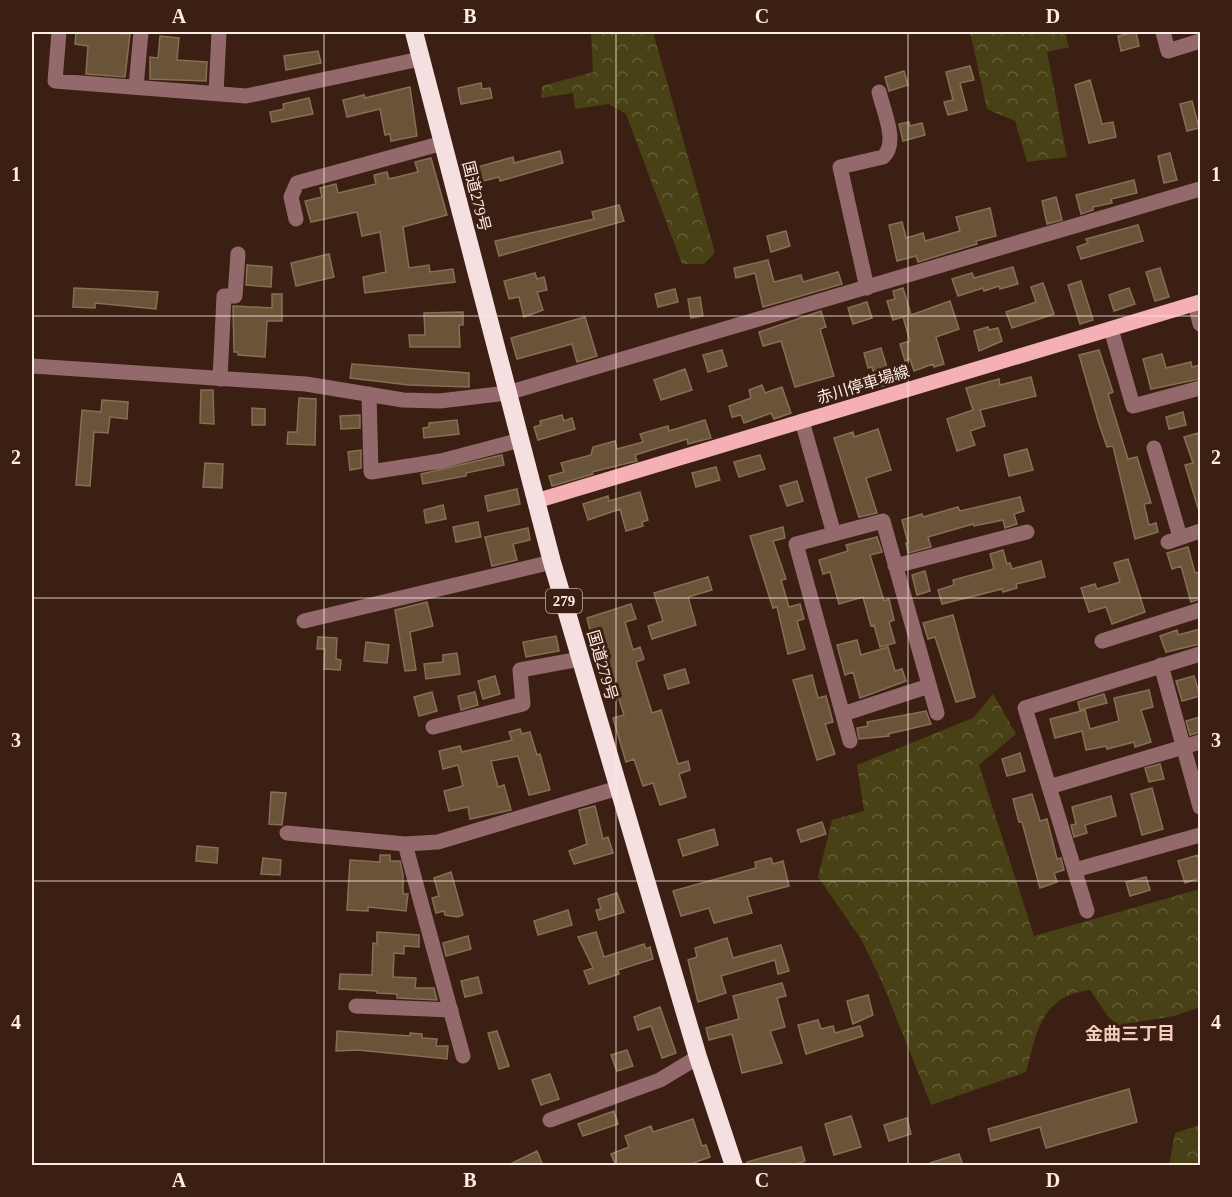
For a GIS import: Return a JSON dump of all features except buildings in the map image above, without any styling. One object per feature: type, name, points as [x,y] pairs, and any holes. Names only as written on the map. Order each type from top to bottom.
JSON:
[{"type":"highway","name":"国道279号","points":[[414,32],[552,562],[698,1057],[734,1166]]},
{"type":"main road","name":"赤川停車場線","points":[[536,501],[1198,303]]},
{"type":"street","points":[[59,32],[55,81],[216,94],[246,96],[420,59]]},
{"type":"street","points":[[136,87],[141,32]]},
{"type":"street","points":[[216,94],[219,32]]},
{"type":"street","points":[[1162,32],[1168,51],[1200,41]]},
{"type":"street","points":[[867,288],[840,167],[883,157],[888,152],[891,142],[879,92]]},
{"type":"street","points":[[296,219],[291,197],[297,183],[443,143]]},
{"type":"street","points":[[32,366],[306,384],[403,400],[440,401],[507,393],[1200,189]]},
{"type":"street","points":[[220,379],[224,296],[235,296],[237,254]]},
{"type":"street","points":[[1198,303],[1200,324]]},
{"type":"street","points":[[1111,329],[1133,406],[1200,388]]},
{"type":"street","points":[[369,394],[371,472],[441,461],[520,440]]},
{"type":"street","points":[[802,421],[834,534]]},
{"type":"street","points":[[1154,448],[1174,539],[1200,531]]},
{"type":"street","points":[[850,741],[796,544],[882,521],[937,713]]},
{"type":"street","points":[[895,566],[1027,532]]},
{"type":"street","points":[[304,621],[552,562]]},
{"type":"street","points":[[1102,640],[1200,610]]},
{"type":"street","points":[[1087,910],[1025,708],[1200,654]]},
{"type":"street","points":[[433,727],[523,704],[520,670],[580,659]]},
{"type":"street","points":[[1161,665],[1200,807]]},
{"type":"street","points":[[843,714],[929,686]]},
{"type":"street","points":[[1049,787],[1200,742]]},
{"type":"street","points":[[287,833],[405,844],[438,842],[618,788]]},
{"type":"street","points":[[1075,870],[1200,835]]},
{"type":"street","points":[[405,844],[463,1056]]},
{"type":"street","points":[[356,1006],[451,1010]]},
{"type":"street","points":[[550,1120],[660,1080],[698,1057]]},
{"type":"green space","points":[[591,32],[653,32],[715,253],[704,264],[682,264],[626,114],[609,104],[575,109],[573,93],[541,98],[542,86],[593,72]]},
{"type":"green space","points":[[970,32],[1065,32],[1069,47],[1047,52],[1067,157],[1027,162],[1015,121],[987,109]]},
{"type":"green space","points":[[993,694],[1016,734],[979,765],[1034,936],[1200,889],[1200,1007],[1174,1016],[1119,1025],[1109,1018],[1090,990],[1074,994],[1051,1008],[1044,1018],[1038,1030],[1026,1072],[931,1105],[882,982],[861,939],[818,877],[832,820],[864,811],[857,765],[973,718]]},
{"type":"green space","points":[[1200,1125],[1200,1165],[1169,1165],[1175,1133]]},
{"type":"district","name":"金曲三丁目","points":[[1130,1034]]}]
